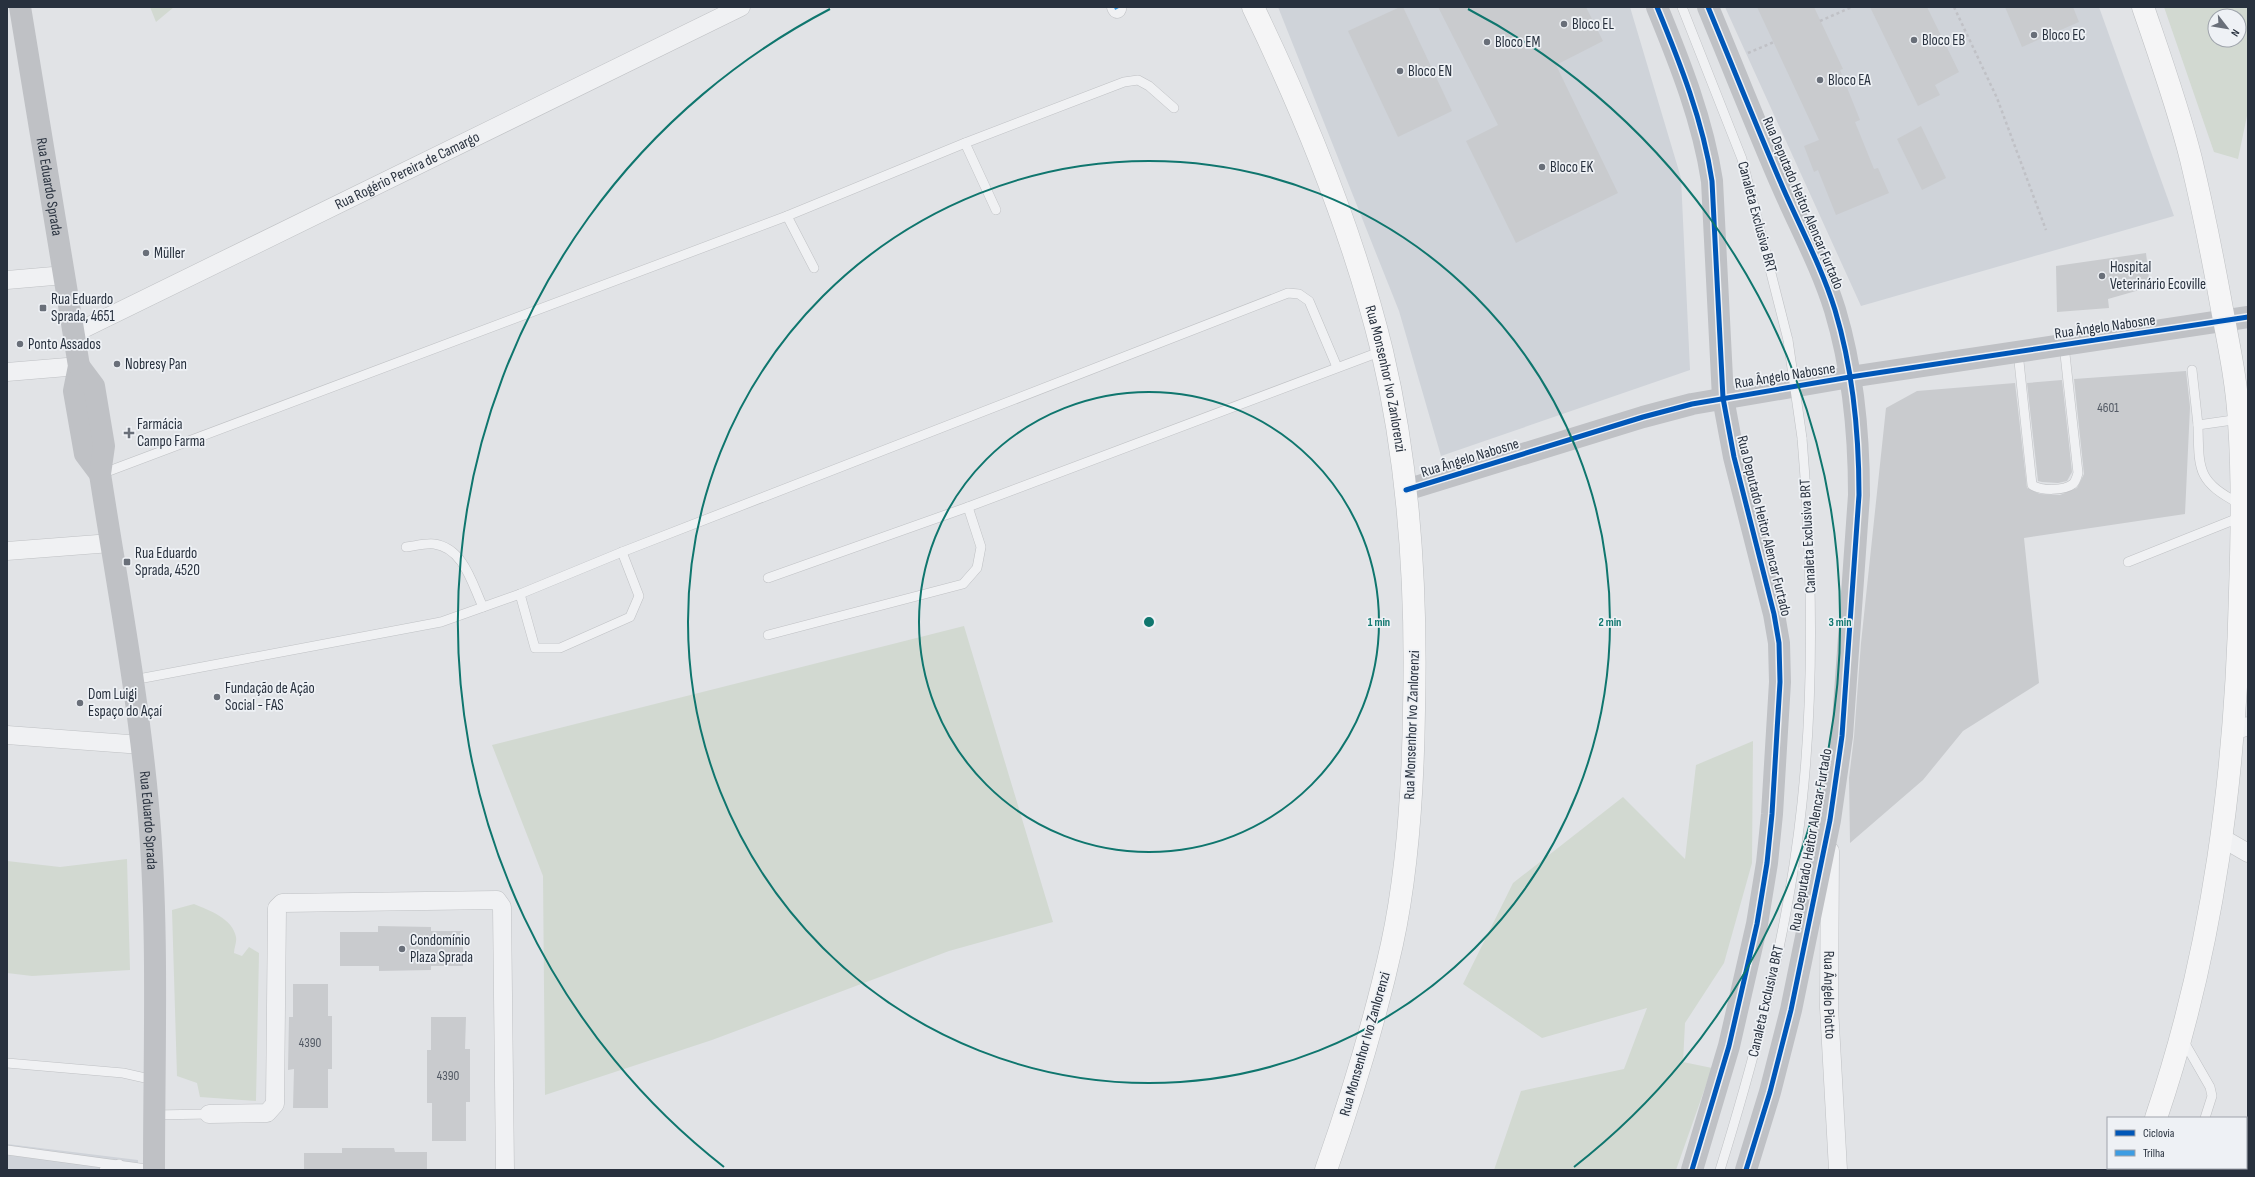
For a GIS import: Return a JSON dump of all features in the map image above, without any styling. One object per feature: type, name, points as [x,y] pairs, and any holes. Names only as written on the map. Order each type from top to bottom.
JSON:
[{"type":"main road","name":"Rua Monsenhor Ivo Zanlorenzi","points":[[1253,7],[1306,120],[1326,174],[1368,299],[1382,351],[1393,401],[1406,490],[1414,589],[1415,670],[1413,771],[1405,854],[1392,942],[1374,1015],[1343,1121],[1326,1170]]},
{"type":"main road","points":[[2143,7],[2168,79],[2191,158],[2244,418],[2239,664],[2241,729],[2204,942],[2181,1037],[2156,1117]]},
{"type":"street","name":"Rua Eduardo Sprada","points":[[20,7],[79,366],[74,391],[85,454],[100,474],[142,745],[154,891],[154,1170]]},
{"type":"street","name":"Rua Rogério Pereira de Camargo","points":[[74,334],[741,7]]},
{"type":"street","name":"Rua Deputado Heitor Alencar Furtado","points":[[1656,7],[1693,104],[1707,151],[1712,189],[1723,398],[1734,457],[1774,614],[1779,643],[1779,690],[1772,814],[1767,864],[1757,924],[1729,1046],[1692,1170]]},
{"type":"street","name":"Rua Deputado Heitor Alencar Furtado","points":[[1708,7],[1773,164],[1823,274],[1835,311],[1850,377],[1858,432],[1859,495],[1842,736],[1830,820],[1791,1010],[1770,1092],[1746,1170]]},
{"type":"street","points":[[7,280],[65,275]]},
{"type":"street","name":"Rua Ângelo Nabosne","points":[[1406,490],[1649,415],[1723,398],[1850,377],[2224,322],[2248,317]]},
{"type":"street","points":[[7,372],[79,366]]},
{"type":"street","points":[[7,551],[111,543]]},
{"type":"street","points":[[7,735],[142,745]]},
{"type":"street","name":"Rua Ângelo Piotto","points":[[1830,820],[1829,1007],[1838,1170]]},
{"type":"street","points":[[2222,838],[2248,853]]},
{"type":"street","points":[[209,1114],[267,1113],[275,1104],[276,908],[282,902],[497,900],[502,907],[505,1170]]},
{"type":"lane","name":"Canaleta Exclusiva BRT","points":[[1682,7],[1742,158],[1788,340],[1802,438],[1808,508],[1811,659],[1808,736],[1802,804],[1780,943],[1760,1032],[1720,1170]]},
{"type":"lane","points":[[100,474],[786,216],[965,143],[1124,82],[1138,80],[1149,86],[1174,108]]},
{"type":"lane","points":[[965,143],[996,210]]},
{"type":"lane","points":[[786,216],[814,268]]},
{"type":"lane","points":[[133,680],[441,622],[520,594],[622,552],[1288,293],[1299,294],[1309,301],[1337,368]]},
{"type":"lane","points":[[2018,352],[2032,485],[2038,489],[2067,488],[2074,483],[2078,472],[2064,345]]},
{"type":"lane","points":[[768,578],[968,507],[1382,351]]},
{"type":"lane","points":[[2128,562],[2242,511],[2218,492],[2203,476],[2199,457],[2198,425],[2192,370]]},
{"type":"lane","points":[[2198,425],[2244,418]]},
{"type":"lane","points":[[768,635],[963,584],[977,568],[981,547],[968,507]]},
{"type":"lane","points":[[406,547],[434,544],[444,547],[458,555],[483,607]]},
{"type":"lane","points":[[520,594],[535,648],[560,648],[630,618],[639,596],[622,552]]},
{"type":"lane","points":[[2181,1037],[2210,1087],[2212,1096],[2205,1117]]},
{"type":"lane","points":[[7,1062],[123,1073],[154,1080]]},
{"type":"lane","points":[[154,1115],[209,1114]]},
{"type":"lane","points":[[7,1150],[120,1164],[154,1170]]},
{"type":"lane","points":[[104,1170],[120,1164]]},
{"type":"path","points":[[1820,21],[1852,7]]},
{"type":"path","points":[[1954,7],[1997,98],[2046,230]]},
{"type":"path","points":[[1746,54],[1774,42]]},
{"type":"shaded area","points":[[150,7],[174,7],[156,22]]},
{"type":"shaded area","points":[[1278,7],[1630,7],[1681,178],[1690,370],[1441,456],[1399,311]]},
{"type":"shaded area","points":[[1725,7],[2099,7],[2174,216],[1861,306]]},
{"type":"shaded area","points":[[2164,7],[2248,7],[2248,111],[2238,159],[2214,152]]},
{"type":"shaded area","points":[[964,626],[1053,922],[949,951],[712,1040],[545,1095],[543,876],[492,745]]},
{"type":"shaded area","points":[[1753,741],[1752,863],[1724,963],[1685,1023],[1683,1062],[1712,1068],[1676,1170],[1494,1170],[1521,1091],[1624,1069],[1647,1008],[1542,1038],[1463,984],[1513,883],[1623,797],[1685,859],[1696,765]]},
{"type":"shaded area","points":[[127,859],[130,970],[32,976],[7,973],[7,861],[60,867]]},
{"type":"shaded area","points":[[194,904],[220,916],[230,925],[236,937],[234,953],[242,956],[249,947],[259,953],[256,1101],[200,1097],[197,1083],[177,1076],[172,910]]},
{"type":"shaded area","points":[[7,1144],[138,1160],[138,1170],[7,1170]]},
{"type":"building","name":"Bloco EN","points":[[1403,7],[1452,111],[1398,137],[1348,31]]},
{"type":"building","points":[[1438,7],[1586,7],[1603,41],[1556,65],[1618,193],[1516,243],[1466,141],[1498,125]]},
{"type":"building","name":"Bloco EA","points":[[1757,7],[1814,7],[1843,69],[1840,70],[1860,120],[1855,122],[1874,169],[1878,168],[1889,193],[1836,215],[1818,170],[1814,172],[1804,146],[1819,140]]},
{"type":"building","name":"Bloco EB","points":[[1870,7],[1927,7],[1959,72],[1935,85],[1940,95],[1918,106]]},
{"type":"building","name":"Bloco EC","points":[[2005,7],[2073,7],[2079,22],[2022,47]]},
{"type":"building","points":[[1921,126],[1946,178],[1922,190],[1897,139]]},
{"type":"building","name":"Hospital Veterinário Ecoville","points":[[2146,253],[2150,287],[2108,299],[2109,308],[2057,312],[2056,266]]},
{"type":"building","points":[[2186,371],[2190,407],[2185,514],[2024,538],[2039,683],[1963,731],[1923,780],[1850,843],[1849,778],[1854,737],[1861,643],[1886,408],[1917,391],[2015,383],[2027,488],[2040,494],[2060,495],[2077,488],[2084,474],[2074,379]]},
{"type":"building","points":[[2062,380],[2072,472],[2067,481],[2058,483],[2042,482],[2038,481],[2027,383]]},
{"type":"building","name":"Condomínio Plaza Sprada","points":[[378,926],[431,927],[431,931],[463,931],[463,966],[431,966],[431,970],[379,971],[379,966],[340,966],[340,932],[378,932]]},
{"type":"building","points":[[293,984],[328,984],[328,1016],[332,1016],[332,1069],[328,1069],[328,1108],[293,1108],[294,1069],[288,1070],[289,1017],[293,1017]]},
{"type":"building","points":[[431,1017],[466,1017],[465,1049],[470,1049],[470,1102],[466,1102],[466,1141],[432,1141],[432,1103],[427,1103],[427,1050],[431,1050]]},
{"type":"building","points":[[342,1148],[394,1148],[395,1152],[427,1152],[427,1170],[304,1170],[304,1153],[342,1153]]},
{"type":"cycle path","points":[[1657,7],[1690,92],[1708,159],[1712,181],[1723,398],[1734,457],[1774,614],[1779,643],[1780,682],[1772,814],[1767,863],[1757,924],[1729,1046],[1692,1170]]},
{"type":"cycle path","points":[[1708,7],[1773,165],[1830,294],[1841,333],[1851,379],[1859,472],[1859,495],[1842,736],[1830,820],[1791,1010],[1770,1092],[1746,1170]]},
{"type":"cycle path","points":[[1406,490],[1643,417],[1692,404],[1850,377],[2248,317]]},
{"type":"place","name":"Bloco EL","points":[[1564,24]]},
{"type":"place","name":"Bloco EC","points":[[2034,35]]},
{"type":"place","name":"Bloco EB","points":[[1914,40]]},
{"type":"place","name":"Bloco EM","points":[[1487,42]]},
{"type":"place","name":"Bloco EN","points":[[1400,71]]},
{"type":"place","name":"Bloco EA","points":[[1820,80]]},
{"type":"place","name":"Bloco EK","points":[[1542,167]]},
{"type":"place","name":"Müller","points":[[146,253]]},
{"type":"place","name":"Hospital Veterinário Ecoville","points":[[2102,276]]},
{"type":"place","name":"Rua Eduardo Sprada, 4651","points":[[43,308]]},
{"type":"place","name":"Ponto Assados","points":[[20,344]]},
{"type":"place","name":"Nobresy Pan","points":[[117,364]]},
{"type":"place","name":"Farmácia Campo Farma","points":[[129,433]]},
{"type":"place","name":"Rua Eduardo Sprada, 4520","points":[[127,562]]},
{"type":"place","name":"Fundação de Ação Social - FAS","points":[[217,697]]},
{"type":"place","name":"Dom Luigi Espaço do Açaí","points":[[80,703]]},
{"type":"place","name":"Condomínio Plaza Sprada","points":[[402,949]]}]
